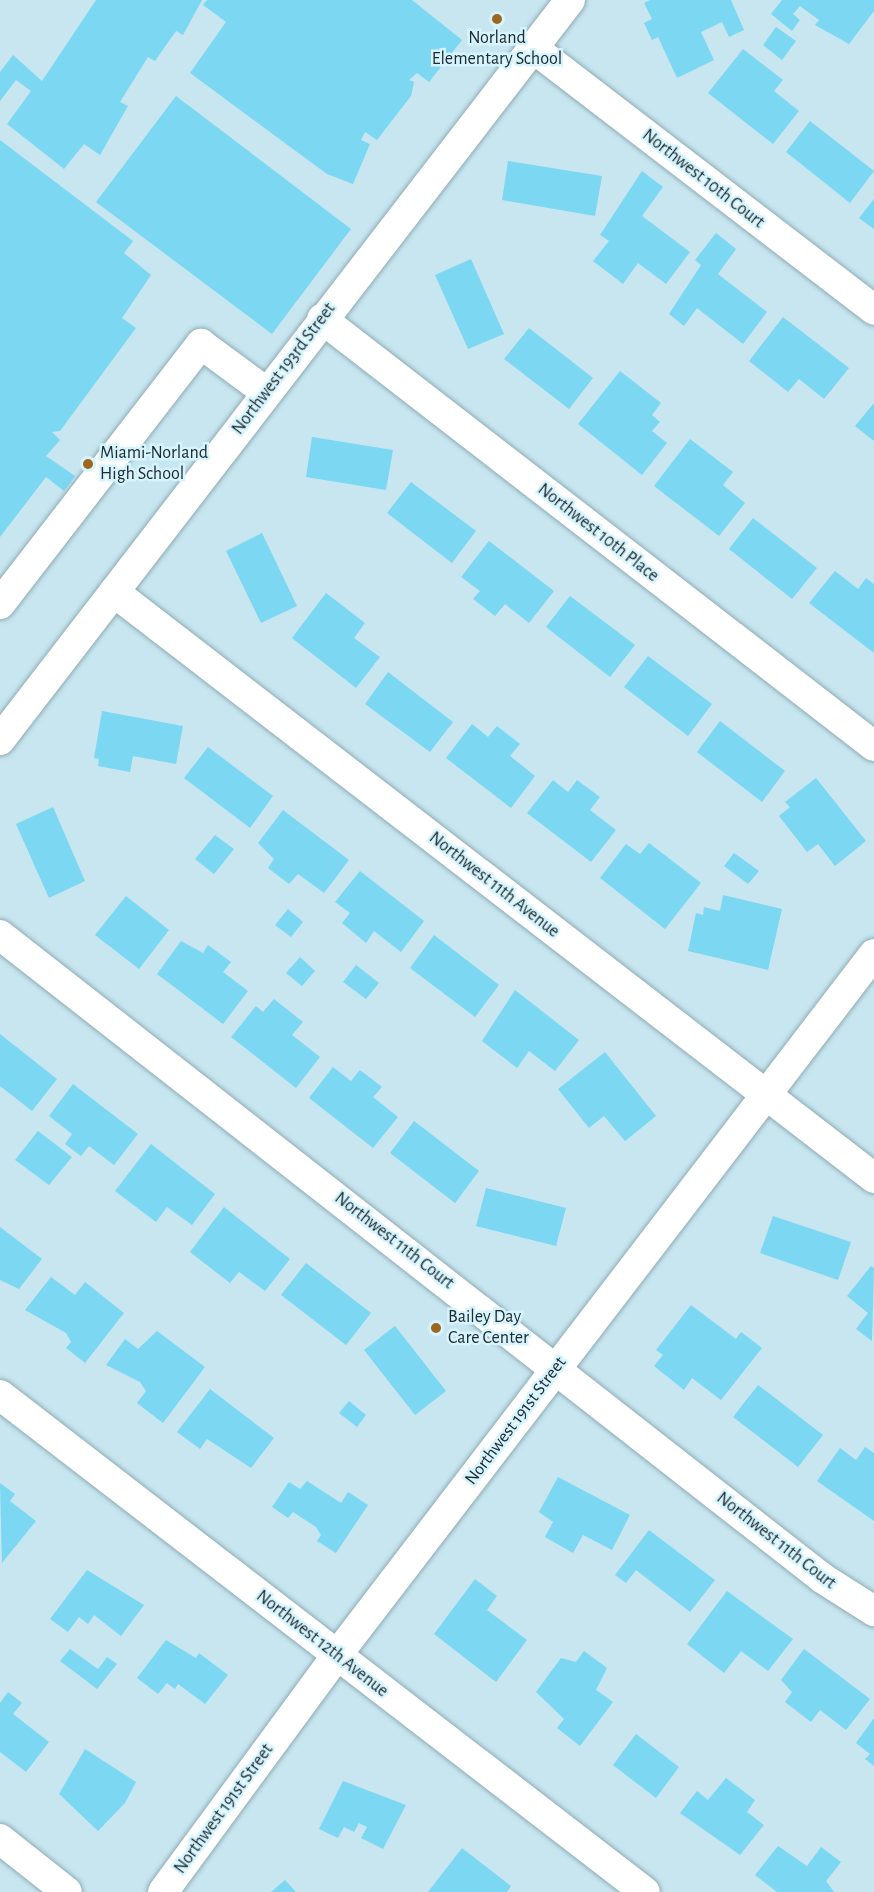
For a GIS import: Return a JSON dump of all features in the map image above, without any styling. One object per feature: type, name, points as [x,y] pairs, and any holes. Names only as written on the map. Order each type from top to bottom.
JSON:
[{"type":"street","name":"Northwest 193rd Street","points":[[0,740],[322,319],[570,0]]},
{"type":"street","name":"Northwest 10th Court","points":[[533,48],[874,310]]},
{"type":"street","name":"Northwest 10th Place","points":[[322,319],[874,746]]},
{"type":"street","points":[[0,604],[201,344],[266,392]]},
{"type":"street","name":"Northwest 11th Avenue","points":[[114,592],[874,1178]]},
{"type":"street","name":"Northwest 11th Court","points":[[0,935],[822,1578],[874,1611]]},
{"type":"street","name":"Northwest 191st Street","points":[[163,1892],[337,1655],[874,954]]},
{"type":"street","name":"Northwest 12th Avenue","points":[[0,1395],[645,1892]]},
{"type":"street","points":[[0,1839],[67,1892]]},
{"type":"building","points":[[96,0],[202,0],[183,35],[176,31],[155,61],[148,57],[120,102],[128,106],[100,155],[84,144],[64,169],[7,124],[31,91],[16,80],[0,101],[0,72],[13,55],[42,81]]},
{"type":"building","points":[[207,0],[412,0],[462,40],[429,82],[417,73],[409,80],[414,82],[411,96],[377,140],[365,132],[361,140],[370,144],[353,184],[327,174],[190,73],[226,22],[203,5]]},
{"type":"building","points":[[650,0],[731,0],[744,30],[729,37],[722,22],[701,32],[714,60],[677,78],[658,37],[652,40],[644,23],[652,19],[644,3]]},
{"type":"building","points":[[782,0],[874,0],[874,11],[849,44],[815,25],[819,20],[800,6],[793,14],[800,20],[792,31],[771,14]]},
{"type":"building","points":[[776,27],[796,41],[782,60],[763,45]]},
{"type":"building","points":[[743,49],[783,80],[774,91],[799,111],[773,144],[708,93]]},
{"type":"building","points":[[176,96],[351,229],[272,334],[96,202]]},
{"type":"building","points":[[810,121],[874,171],[850,203],[786,152]]},
{"type":"building","points":[[0,140],[133,241],[124,253],[151,275],[122,318],[136,328],[60,431],[52,432],[60,440],[46,456],[75,476],[64,491],[46,477],[0,537]]},
{"type":"building","points":[[508,161],[602,176],[595,216],[502,200]]},
{"type":"building","points":[[642,171],[663,187],[642,216],[690,252],[666,284],[638,263],[623,284],[593,261],[609,241],[600,235]]},
{"type":"building","points":[[874,199],[874,229],[859,218]]},
{"type":"building","points":[[716,233],[736,249],[718,274],[767,312],[743,344],[697,308],[684,326],[669,314],[701,265],[695,260]]},
{"type":"building","points":[[471,259],[504,334],[468,349],[435,275]]},
{"type":"building","points":[[783,317],[849,368],[824,399],[799,379],[788,392],[749,361]]},
{"type":"building","points":[[529,328],[593,378],[569,409],[504,359]]},
{"type":"building","points":[[620,371],[661,403],[652,415],[660,422],[652,431],[667,443],[642,475],[578,424]]},
{"type":"building","points":[[874,403],[874,441],[855,426]]},
{"type":"building","points":[[312,437],[393,450],[386,490],[306,477]]},
{"type":"building","points":[[690,439],[733,472],[723,485],[745,503],[719,536],[654,486]]},
{"type":"building","points":[[411,482],[476,531],[452,563],[387,513]]},
{"type":"building","points":[[753,518],[817,568],[792,599],[729,549]]},
{"type":"building","points":[[262,533],[297,606],[261,623],[226,551]]},
{"type":"building","points":[[489,541],[554,591],[529,623],[505,604],[495,616],[473,599],[480,591],[461,577]]},
{"type":"building","points":[[835,571],[858,589],[866,578],[874,584],[874,653],[809,603]]},
{"type":"building","points":[[326,593],[365,623],[354,638],[380,657],[356,688],[292,638]]},
{"type":"building","points":[[570,596],[635,645],[610,677],[546,627]]},
{"type":"building","points":[[648,656],[712,704],[688,736],[624,687]]},
{"type":"building","points":[[388,672],[453,722],[430,752],[365,704]]},
{"type":"building","points":[[102,711],[183,726],[176,764],[133,756],[130,772],[98,766],[99,759],[94,758]]},
{"type":"building","points":[[720,721],[785,771],[762,802],[697,752]]},
{"type":"building","points":[[472,724],[488,737],[497,726],[520,744],[510,756],[535,776],[511,808],[446,758]]},
{"type":"building","points":[[208,747],[273,796],[250,828],[184,778]]},
{"type":"building","points":[[816,778],[866,841],[835,866],[818,844],[807,852],[779,816],[790,807],[785,802]]},
{"type":"building","points":[[553,780],[568,792],[577,780],[600,797],[590,810],[616,830],[591,862],[527,813]]},
{"type":"building","points":[[53,807],[85,881],[49,898],[16,824]]},
{"type":"building","points":[[283,810],[349,860],[324,893],[298,874],[289,884],[268,868],[274,859],[258,843]]},
{"type":"building","points":[[215,835],[234,849],[214,874],[195,859]]},
{"type":"building","points":[[649,843],[701,883],[665,929],[600,878],[626,844],[640,854]]},
{"type":"building","points":[[734,853],[759,871],[748,884],[724,866]]},
{"type":"building","points":[[360,871],[424,921],[401,952],[374,931],[366,943],[342,923],[350,913],[335,902]]},
{"type":"building","points":[[723,895],[782,909],[768,970],[688,951],[696,913],[703,915],[704,907],[720,911]]},
{"type":"building","points":[[126,896],[169,930],[139,969],[95,935]]},
{"type":"building","points":[[288,909],[303,922],[291,937],[275,925]]},
{"type":"building","points":[[434,935],[499,985],[475,1017],[410,968]]},
{"type":"building","points":[[181,941],[203,953],[208,945],[231,962],[223,972],[248,991],[223,1024],[157,974]]},
{"type":"building","points":[[300,957],[315,971],[302,986],[286,973]]},
{"type":"building","points":[[356,965],[379,983],[366,999],[343,982]]},
{"type":"building","points":[[515,990],[579,1040],[555,1071],[529,1051],[517,1068],[482,1041]]},
{"type":"building","points":[[274,999],[303,1022],[292,1035],[320,1057],[296,1088],[231,1037],[256,1006],[263,1012]]},
{"type":"building","points":[[0,1034],[57,1079],[32,1111],[0,1086]]},
{"type":"building","points":[[605,1052],[656,1116],[625,1141],[604,1116],[589,1128],[558,1089]]},
{"type":"building","points":[[333,1067],[351,1081],[360,1070],[382,1087],[373,1097],[398,1117],[373,1148],[309,1098]]},
{"type":"building","points":[[73,1084],[138,1134],[114,1165],[89,1146],[81,1156],[65,1144],[72,1134],[49,1116]]},
{"type":"building","points":[[414,1121],[479,1171],[455,1203],[390,1153]]},
{"type":"building","points":[[38,1131],[72,1157],[49,1185],[15,1160]]},
{"type":"building","points":[[151,1144],[215,1194],[192,1225],[167,1207],[156,1222],[115,1191]]},
{"type":"building","points":[[486,1188],[566,1208],[556,1246],[476,1226]]},
{"type":"building","points":[[224,1207],[290,1259],[265,1291],[239,1272],[230,1283],[190,1252]]},
{"type":"building","points":[[773,1216],[851,1242],[838,1280],[760,1253]]},
{"type":"building","points":[[0,1227],[42,1259],[19,1289],[0,1280]]},
{"type":"building","points":[[306,1263],[371,1313],[346,1345],[281,1295]]},
{"type":"building","points":[[871,1266],[874,1268],[872,1341],[856,1329],[868,1313],[847,1296]]},
{"type":"building","points":[[51,1277],[75,1295],[85,1282],[124,1313],[85,1363],[66,1348],[71,1342],[66,1333],[25,1310]]},
{"type":"building","points":[[691,1305],[736,1339],[741,1332],[762,1348],[721,1400],[692,1378],[684,1390],[654,1366],[663,1355],[656,1350]]},
{"type":"building","points":[[395,1326],[446,1391],[415,1415],[364,1350]]},
{"type":"building","points":[[157,1331],[205,1367],[163,1423],[137,1403],[146,1391],[140,1382],[106,1365],[125,1339],[138,1349]]},
{"type":"building","points":[[758,1385],[823,1435],[798,1467],[733,1417]]},
{"type":"building","points":[[210,1389],[274,1438],[251,1468],[207,1439],[200,1449],[177,1432]]},
{"type":"building","points":[[349,1401],[366,1415],[357,1427],[339,1413]]},
{"type":"building","points":[[865,1447],[874,1453],[874,1521],[817,1481],[840,1448],[856,1460]]},
{"type":"building","points":[[558,1477],[630,1515],[612,1550],[583,1535],[573,1553],[545,1537],[553,1522],[539,1512]]},
{"type":"building","points":[[307,1481],[341,1503],[348,1492],[368,1505],[336,1553],[317,1541],[321,1535],[316,1527],[293,1512],[288,1518],[272,1507],[289,1482],[300,1489]]},
{"type":"building","points":[[0,1483],[15,1494],[10,1501],[36,1521],[2,1563]]},
{"type":"building","points":[[649,1530],[715,1580],[690,1612],[636,1570],[626,1583],[615,1575]]},
{"type":"building","points":[[87,1570],[144,1605],[121,1636],[94,1615],[88,1624],[79,1617],[68,1632],[50,1619]]},
{"type":"building","points":[[475,1579],[497,1596],[487,1610],[527,1640],[496,1682],[434,1634]]},
{"type":"building","points":[[727,1591],[793,1639],[768,1671],[741,1651],[724,1673],[687,1644]]},
{"type":"building","points":[[166,1640],[196,1658],[199,1653],[228,1675],[205,1704],[178,1684],[175,1689],[167,1683],[158,1694],[137,1678]]},
{"type":"building","points":[[70,1649],[98,1669],[107,1657],[117,1664],[97,1689],[60,1661]]},
{"type":"building","points":[[804,1649],[870,1699],[846,1730],[820,1710],[811,1722],[785,1702],[792,1692],[781,1680]]},
{"type":"building","points":[[584,1651],[607,1668],[596,1690],[613,1702],[580,1746],[557,1728],[564,1719],[536,1692],[561,1658],[576,1662]]},
{"type":"building","points":[[8,1692],[22,1703],[13,1714],[49,1742],[26,1772],[0,1752],[0,1703]]},
{"type":"building","points":[[874,1718],[874,1766],[865,1759],[870,1754],[856,1743]]},
{"type":"building","points":[[636,1734],[679,1767],[656,1798],[613,1765]]},
{"type":"building","points":[[85,1749],[136,1782],[125,1803],[98,1831],[59,1794]]},
{"type":"building","points":[[726,1778],[755,1800],[747,1812],[764,1825],[740,1855],[680,1813],[697,1791],[708,1800]]},
{"type":"building","points":[[343,1781],[406,1805],[383,1849],[361,1838],[367,1827],[359,1823],[354,1832],[344,1827],[338,1838],[319,1829]]},
{"type":"building","points":[[778,1846],[807,1866],[821,1847],[841,1862],[826,1881],[834,1892],[777,1892],[755,1875]]},
{"type":"building","points":[[462,1848],[511,1886],[507,1892],[428,1892]]},
{"type":"building","points":[[285,1880],[296,1892],[271,1892]]},
{"type":"place","name":"Norland Elementary School","points":[[497,19]]},
{"type":"place","name":"Miami-Norland High School","points":[[88,464]]},
{"type":"place","name":"Bailey Day Care Center","points":[[436,1328]]}]
